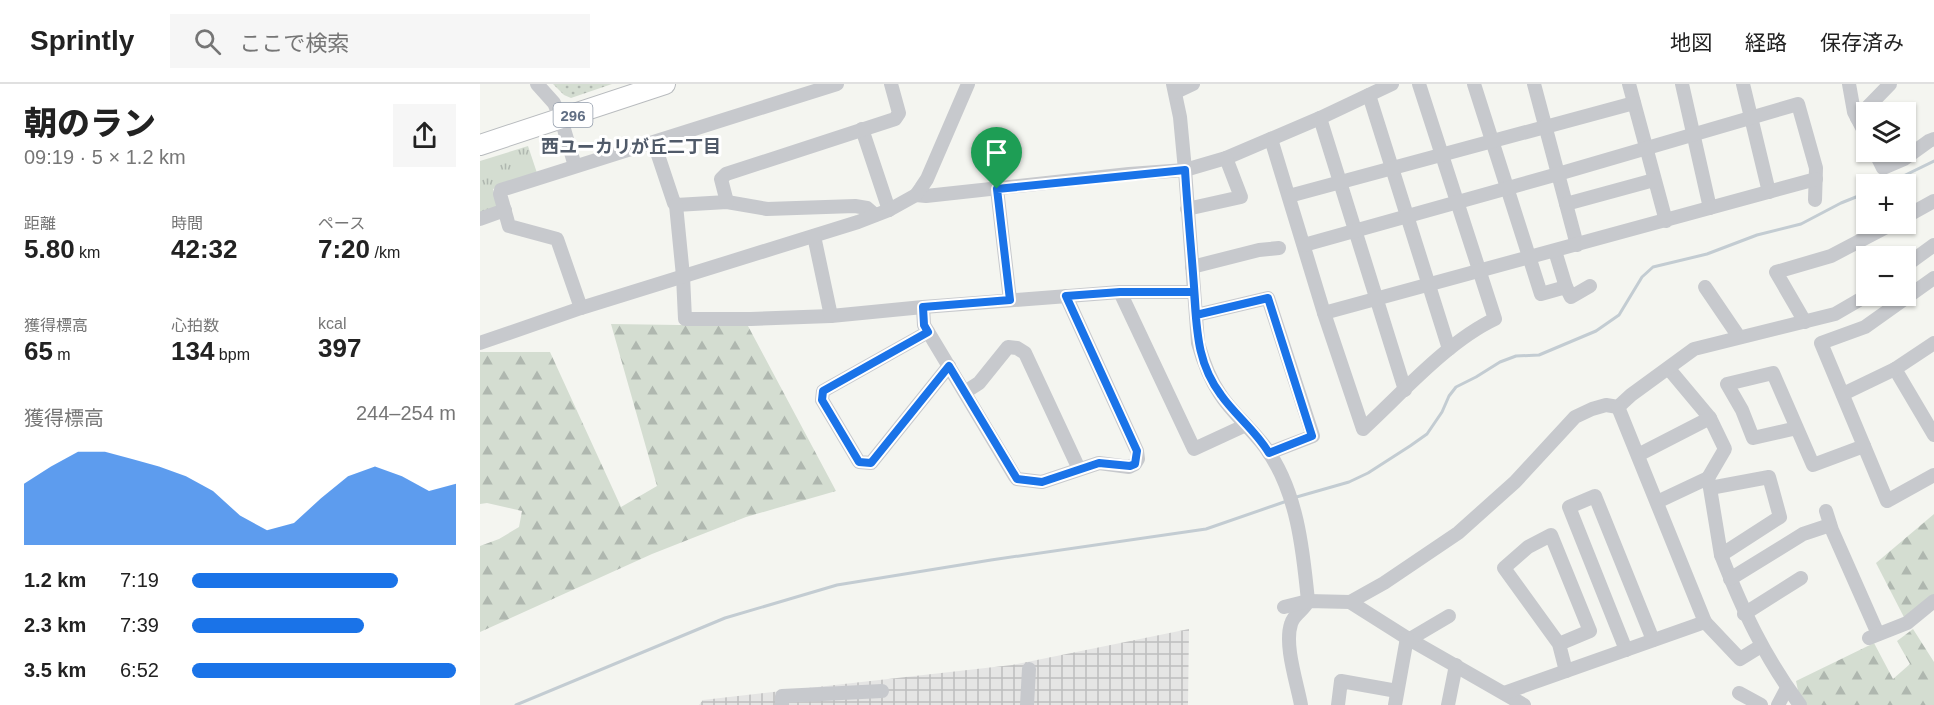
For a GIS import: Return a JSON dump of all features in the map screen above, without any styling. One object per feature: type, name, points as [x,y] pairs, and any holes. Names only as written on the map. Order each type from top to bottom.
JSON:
[{"type":"highway","name":"296","points":[[480,145],[665,84]]},
{"type":"street","points":[[537,84],[554,103],[575,166]]},
{"type":"street","points":[[581,308],[557,239],[509,226],[500,194],[501,190],[837,84]]},
{"type":"street","points":[[727,202],[721,182],[726,174],[898,117],[899,112],[891,84]]},
{"type":"street","points":[[1193,84],[1174,88],[1185,170],[1197,343],[1206,369],[1220,395],[1269,453],[1287,486],[1295,512],[1308,601],[1305,608],[1291,622],[1288,638],[1301,705]]},
{"type":"street","points":[[916,195],[926,196],[1185,170],[1227,158],[1320,118],[1365,92],[1392,84]]},
{"type":"street","points":[[1271,139],[1324,313],[1363,429],[1449,349],[1480,326],[1495,319],[1419,84]]},
{"type":"street","points":[[1474,84],[1541,294],[1566,287]]},
{"type":"street","points":[[1534,84],[1577,245]]},
{"type":"street","points":[[1629,84],[1665,221]]},
{"type":"street","points":[[1682,84],[1710,208]]},
{"type":"street","points":[[1743,84],[1769,192]]},
{"type":"street","points":[[1849,84],[1856,114]]},
{"type":"street","points":[[1873,102],[1890,84]]},
{"type":"street","points":[[480,343],[581,308],[858,222],[889,210],[916,195],[927,179],[965,85]]},
{"type":"street","points":[[1365,92],[1449,349]]},
{"type":"street","points":[[1289,196],[1634,103]]},
{"type":"street","points":[[1304,245],[1798,104],[1816,168],[1815,200]]},
{"type":"street","points":[[1320,118],[1405,390]]},
{"type":"street","points":[[862,129],[889,210]]},
{"type":"street","points":[[1916,150],[1932,138]]},
{"type":"street","points":[[654,142],[676,205],[685,319],[831,316],[1120,292],[1194,292]]},
{"type":"street","points":[[1187,209],[1241,197],[1227,158]]},
{"type":"street","points":[[1880,162],[1883,168],[1897,162]]},
{"type":"street","points":[[1566,204],[1654,180]]},
{"type":"street","points":[[1324,313],[1816,180]]},
{"type":"street","points":[[997,189],[1010,300]]},
{"type":"street","points":[[1916,211],[1934,201]]},
{"type":"street","points":[[676,205],[727,202],[767,208],[855,206],[867,208],[875,215]]},
{"type":"street","points":[[480,219],[505,210]]},
{"type":"street","points":[[1805,322],[1776,272],[1831,256],[1873,234]]},
{"type":"street","points":[[814,236],[831,316]]},
{"type":"street","points":[[1916,258],[1934,245]]},
{"type":"street","points":[[1192,267],[1259,250],[1279,248]]},
{"type":"street","points":[[1556,251],[1571,297],[1590,286]]},
{"type":"street","points":[[1934,278],[1865,327],[1821,343],[1887,501],[1934,475]]},
{"type":"street","points":[[1705,287],[1739,337]]},
{"type":"street","points":[[1120,292],[1194,449],[1246,425]]},
{"type":"street","points":[[923,307],[924,325],[1017,479],[1042,482],[1099,463],[1130,466],[1135,464],[1137,451],[1066,296]]},
{"type":"street","points":[[1196,315],[1268,298],[1312,436],[1269,453]]},
{"type":"street","points":[[1618,407],[1694,349],[1834,314],[1856,302]]},
{"type":"street","points":[[928,332],[823,391],[822,400],[859,462],[871,463],[949,366]]},
{"type":"street","points":[[1843,394],[1895,369],[1934,343]]},
{"type":"street","points":[[965,392],[979,382],[1008,347],[1017,348],[1025,353],[1079,469]]},
{"type":"street","points":[[1669,369],[1710,418],[1725,449],[1709,483],[1720,555],[1744,614],[1761,646],[1800,705]]},
{"type":"street","points":[[1895,369],[1934,435]]},
{"type":"street","points":[[1797,428],[1753,438],[1742,410],[1727,384],[1773,373],[1797,428],[1813,465],[1864,446]]},
{"type":"street","points":[[1284,608],[1308,601],[1350,602],[1384,584],[1458,533],[1515,482],[1575,417],[1606,405],[1618,407]]},
{"type":"street","points":[[1618,407],[1705,622],[1740,659],[1761,646]]},
{"type":"street","points":[[1638,455],[1710,418]]},
{"type":"street","points":[[1657,502],[1709,483],[1769,477],[1780,517],[1720,555]]},
{"type":"street","points":[[1626,650],[1569,507],[1595,496],[1653,640]]},
{"type":"street","points":[[1827,511],[1830,525],[1874,636],[1907,623],[1933,605]]},
{"type":"street","points":[[1730,579],[1803,534],[1830,525]]},
{"type":"street","points":[[1559,644],[1590,631],[1551,535],[1528,547],[1503,568],[1559,644],[1566,671]]},
{"type":"street","points":[[1744,614],[1801,578]]},
{"type":"street","points":[[1350,602],[1408,639],[1524,705]]},
{"type":"street","points":[[1395,705],[1408,639],[1449,616]]},
{"type":"street","points":[[1504,693],[1705,622]]},
{"type":"street","points":[[1448,705],[1456,665]]},
{"type":"street","points":[[1027,705],[1029,669]]},
{"type":"street","points":[[1338,705],[1341,681],[1397,691]]},
{"type":"street","points":[[1778,705],[1787,688]]},
{"type":"street","points":[[782,705],[782,696],[882,691]]},
{"type":"street","points":[[1739,693],[1761,705]]},
{"type":"shaded area","points":[[1189,629],[1188,705],[699,705],[703,700],[1012,665]]},
{"type":"green space","points":[[553,84],[612,84],[571,98],[564,95]]},
{"type":"green space","points":[[528,146],[537,173],[493,189],[498,208],[480,213],[480,161]]},
{"type":"green space","points":[[611,324],[748,326],[836,491],[746,517],[652,554],[480,632],[480,546],[499,539],[519,527],[522,511],[487,503],[480,504],[480,352],[550,352],[621,507],[657,486]]},
{"type":"green space","points":[[1934,514],[1934,599],[1907,623],[1876,563]]},
{"type":"green space","points":[[1913,629],[1934,662],[1934,705],[1801,705],[1796,681],[1874,643],[1893,679],[1910,664],[1897,641]]},
{"type":"waterway","points":[[1907,174],[1934,161]]},
{"type":"waterway","points":[[1293,498],[1349,482],[1368,473],[1410,446],[1427,434],[1456,387],[1500,362],[1516,356],[1539,355],[1596,331],[1619,315],[1642,277],[1653,267],[1707,254],[1757,235],[1801,224],[1856,197]]},
{"type":"waterway","points":[[516,705],[725,618],[837,585],[1206,529],[1287,501]]},
{"type":"district","name":"西ユーカリが丘二丁目","points":[[631,147]]},
{"type":"route","points":[[1185,170],[1196,315],[1268,298],[1312,436],[1269,453],[1220,395],[1206,369],[1197,343],[1194,292],[1120,292],[1066,296],[1137,451],[1135,464],[1130,466],[1099,463],[1042,482],[1017,479],[949,366],[871,463],[859,462],[822,400],[823,391],[928,332],[924,325],[923,307],[1010,300],[997,189],[1185,170]]}]
